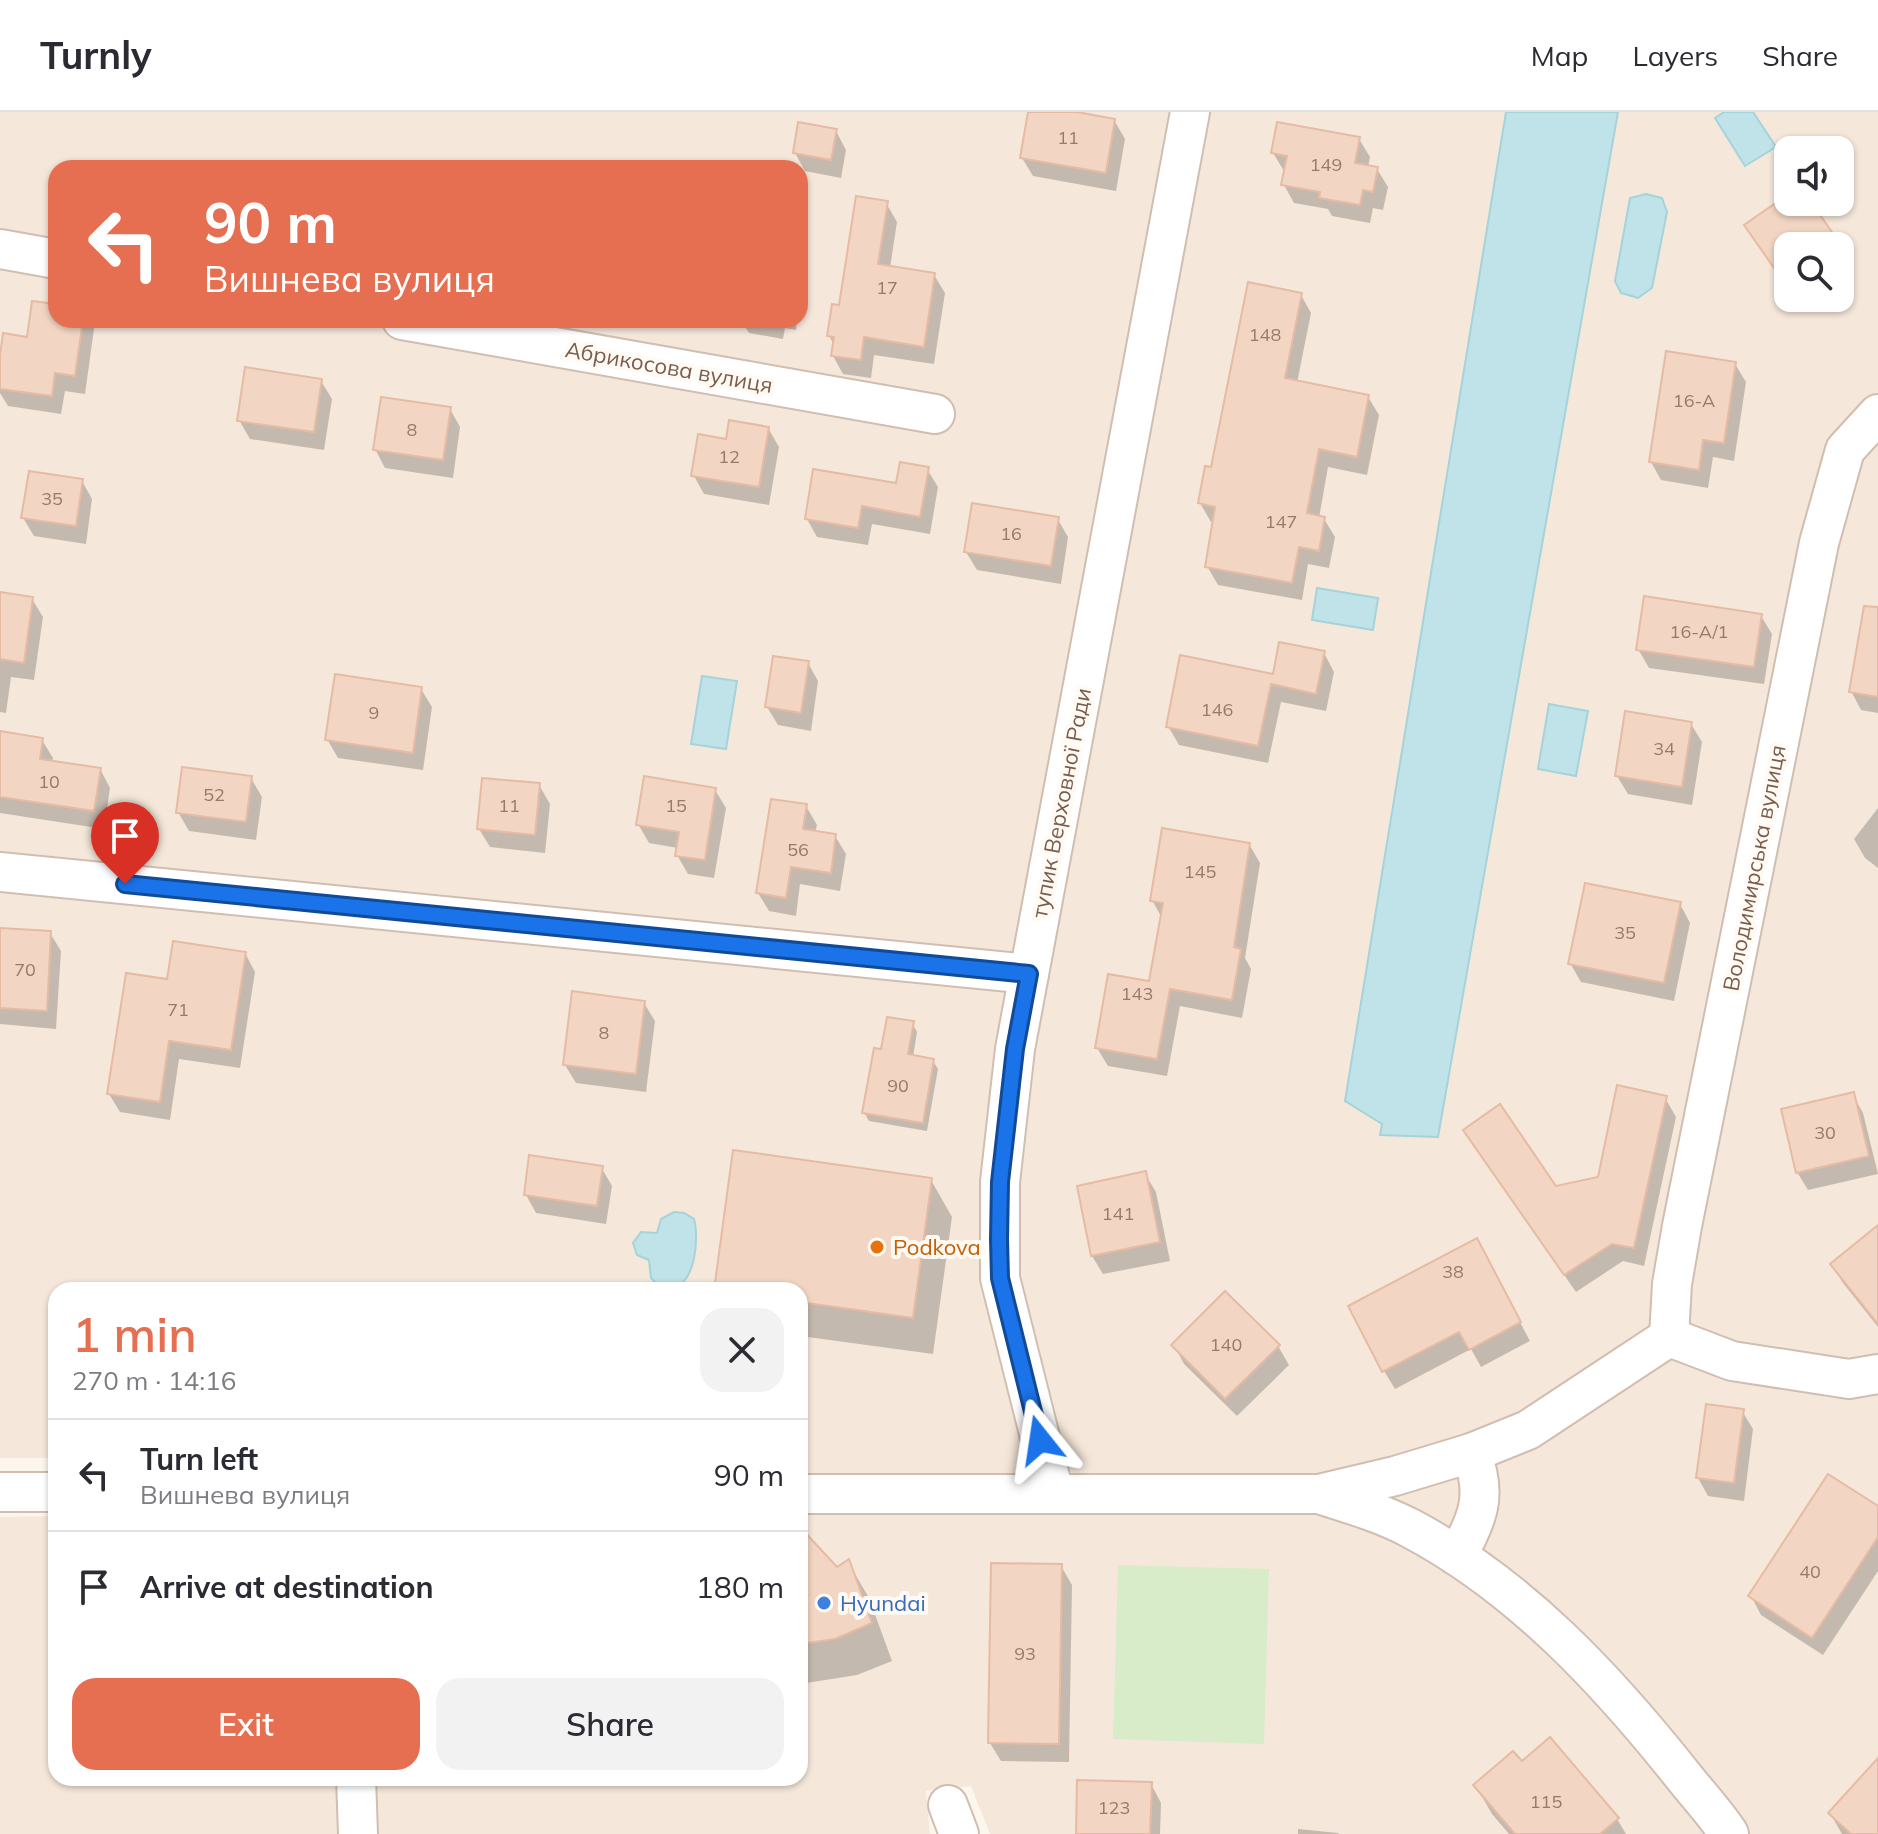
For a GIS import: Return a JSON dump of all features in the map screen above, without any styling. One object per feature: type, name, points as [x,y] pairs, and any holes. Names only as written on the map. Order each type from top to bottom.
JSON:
[{"type":"street","name":"тупик Верховної Ради","points":[[1054,1493],[1000,1278],[1000,1182],[1015,1049],[1190,112]]},
{"type":"street","points":[[0,249],[48,258]]},
{"type":"street","name":"Абрикосова вулиця","points":[[447,328],[935,414]]},
{"type":"street","name":"Володимирська вулиця","points":[[1669,1337],[1672,1284],[1682,1226],[1819,543],[1845,450],[1878,414]]},
{"type":"street","points":[[0,872],[1029,974]]},
{"type":"street","points":[[808,1494],[1319,1494],[1395,1476],[1471,1453],[1543,1422],[1669,1337],[1732,1361],[1849,1379],[1878,1374]]},
{"type":"street","points":[[1457,1556],[1472,1528],[1481,1498],[1479,1472],[1471,1453]]},
{"type":"street","points":[[0,1492],[48,1492]]},
{"type":"street","points":[[1319,1494],[1380,1514],[1457,1556],[1552,1631],[1643,1725],[1729,1834]]},
{"type":"street","points":[[356,1786],[358,1834]]},
{"type":"shaded area","points":[[0,112],[1878,112],[1878,1834],[990,1834],[971,1786],[926,1791],[930,1834],[0,1834],[0,1517],[48,1516],[48,1786],[808,1786],[808,1282],[48,1282],[48,1458],[0,1458]]},
{"type":"green space","points":[[1118,1565],[1269,1569],[1264,1744],[1113,1739]]},
{"type":"water","points":[[1506,112],[1618,112],[1438,1137],[1380,1135],[1382,1124],[1345,1101]]},
{"type":"water","points":[[1724,112],[1753,112],[1774,148],[1745,166],[1715,118]]},
{"type":"water","points":[[1646,194],[1662,198],[1667,212],[1652,288],[1638,298],[1621,293],[1615,281],[1630,198]]},
{"type":"water","points":[[1317,588],[1378,598],[1373,630],[1312,620]]},
{"type":"water","points":[[702,676],[737,681],[726,749],[691,744]]},
{"type":"water","points":[[1549,704],[1588,711],[1576,776],[1538,769]]},
{"type":"water","points":[[674,1212],[694,1219],[694,1258],[683,1282],[655,1282],[651,1278],[649,1260],[637,1255],[633,1243],[641,1232],[657,1233],[661,1219]]},
{"type":"building","points":[[1028,112],[1077,112],[1115,119],[1106,173],[1020,158]]},
{"type":"building","points":[[798,122],[837,129],[831,160],[793,153]]},
{"type":"building","points":[[1277,122],[1360,137],[1355,163],[1378,167],[1373,192],[1363,190],[1360,205],[1319,198],[1320,192],[1281,185],[1287,156],[1271,153]]},
{"type":"building","points":[[856,196],[888,201],[878,264],[935,273],[924,347],[864,337],[861,360],[831,356],[834,337],[827,336],[832,304],[839,305]]},
{"type":"building","points":[[1774,204],[1774,216],[1821,216],[1832,232],[1774,232],[1774,268],[1744,225]]},
{"type":"building","points":[[1248,282],[1302,293],[1285,378],[1369,395],[1357,457],[1319,449],[1307,513],[1325,517],[1319,551],[1299,547],[1292,583],[1205,567],[1215,507],[1198,503],[1205,466],[1211,467]]},
{"type":"building","points":[[32,301],[48,303],[48,328],[82,328],[75,376],[55,373],[52,396],[0,389],[3,333],[27,337]]},
{"type":"building","points":[[1666,351],[1736,362],[1724,443],[1703,440],[1699,470],[1649,462]]},
{"type":"building","points":[[245,367],[322,379],[314,432],[237,421]]},
{"type":"building","points":[[381,397],[451,407],[443,460],[373,450]]},
{"type":"building","points":[[729,420],[769,427],[759,487],[691,476],[698,434],[726,439]]},
{"type":"building","points":[[900,462],[929,467],[920,517],[862,506],[858,528],[805,519],[813,469],[896,483]]},
{"type":"building","points":[[29,471],[83,479],[76,526],[21,518]]},
{"type":"building","points":[[972,503],[1059,517],[1051,566],[964,552]]},
{"type":"building","points":[[0,592],[33,597],[24,663],[0,659]]},
{"type":"building","points":[[1644,596],[1762,614],[1754,667],[1636,650]]},
{"type":"building","points":[[1864,606],[1878,607],[1878,697],[1849,692]]},
{"type":"building","points":[[1279,642],[1325,651],[1316,694],[1271,684],[1258,746],[1166,727],[1180,655],[1273,674]]},
{"type":"building","points":[[773,656],[809,661],[801,713],[765,707]]},
{"type":"building","points":[[335,674],[422,687],[413,753],[325,740]]},
{"type":"building","points":[[1625,711],[1692,722],[1682,787],[1615,776]]},
{"type":"building","points":[[0,731],[43,738],[40,759],[101,768],[94,811],[0,797]]},
{"type":"building","points":[[182,767],[252,776],[246,822],[176,813]]},
{"type":"building","points":[[644,776],[716,788],[705,860],[675,856],[679,832],[636,825]]},
{"type":"building","points":[[482,778],[540,783],[535,835],[477,829]]},
{"type":"building","points":[[771,799],[807,804],[803,829],[836,834],[831,873],[791,867],[786,898],[756,893]]},
{"type":"building","points":[[1162,828],[1250,843],[1234,947],[1241,949],[1232,1000],[1170,989],[1157,1059],[1095,1048],[1108,974],[1149,981],[1163,903],[1150,901]]},
{"type":"building","points":[[1585,883],[1681,902],[1664,983],[1568,964]]},
{"type":"building","points":[[0,928],[51,931],[47,1011],[0,1008]]},
{"type":"building","points":[[173,941],[246,952],[231,1050],[169,1041],[160,1102],[107,1094],[126,973],[167,979]]},
{"type":"building","points":[[572,991],[645,1001],[636,1074],[563,1065]]},
{"type":"building","points":[[887,1017],[914,1021],[908,1054],[934,1059],[923,1123],[862,1113],[874,1048],[881,1049]]},
{"type":"building","points":[[1617,1085],[1667,1096],[1634,1248],[1612,1244],[1564,1275],[1463,1130],[1500,1104],[1556,1186],[1598,1177]]},
{"type":"building","points":[[1854,1092],[1869,1156],[1796,1173],[1781,1109]]},
{"type":"building","points":[[733,1150],[932,1178],[913,1318],[808,1303],[808,1282],[715,1282]]},
{"type":"building","points":[[529,1155],[603,1166],[597,1206],[524,1195]]},
{"type":"building","points":[[1146,1171],[1160,1242],[1091,1256],[1077,1186]]},
{"type":"building","points":[[1878,1225],[1878,1324],[1830,1264]]},
{"type":"building","points":[[1477,1238],[1521,1322],[1469,1350],[1459,1332],[1382,1372],[1348,1306]]},
{"type":"building","points":[[1225,1291],[1280,1345],[1225,1399],[1171,1345]]},
{"type":"building","points":[[1706,1404],[1744,1409],[1734,1483],[1696,1478]]},
{"type":"building","points":[[1828,1474],[1878,1506],[1878,1537],[1812,1638],[1748,1596]]},
{"type":"building","points":[[808,1536],[837,1567],[849,1559],[872,1623],[835,1639],[808,1643]]},
{"type":"building","points":[[991,1563],[1062,1564],[1059,1744],[988,1743]]},
{"type":"building","points":[[1550,1737],[1619,1818],[1600,1834],[1515,1834],[1473,1785],[1513,1751],[1522,1761]]},
{"type":"building","points":[[1878,1758],[1878,1834],[1851,1834],[1828,1813]]},
{"type":"building","points":[[1077,1780],[1152,1782],[1150,1834],[1076,1834]]},
{"type":"place","name":"Podkova","points":[[877,1247]]},
{"type":"place","name":"Hyundai","points":[[824,1603]]},
{"type":"route","points":[[125,884],[1029,974],[1015,1049],[1000,1182],[999,1239],[1000,1278],[1040,1440]]}]
